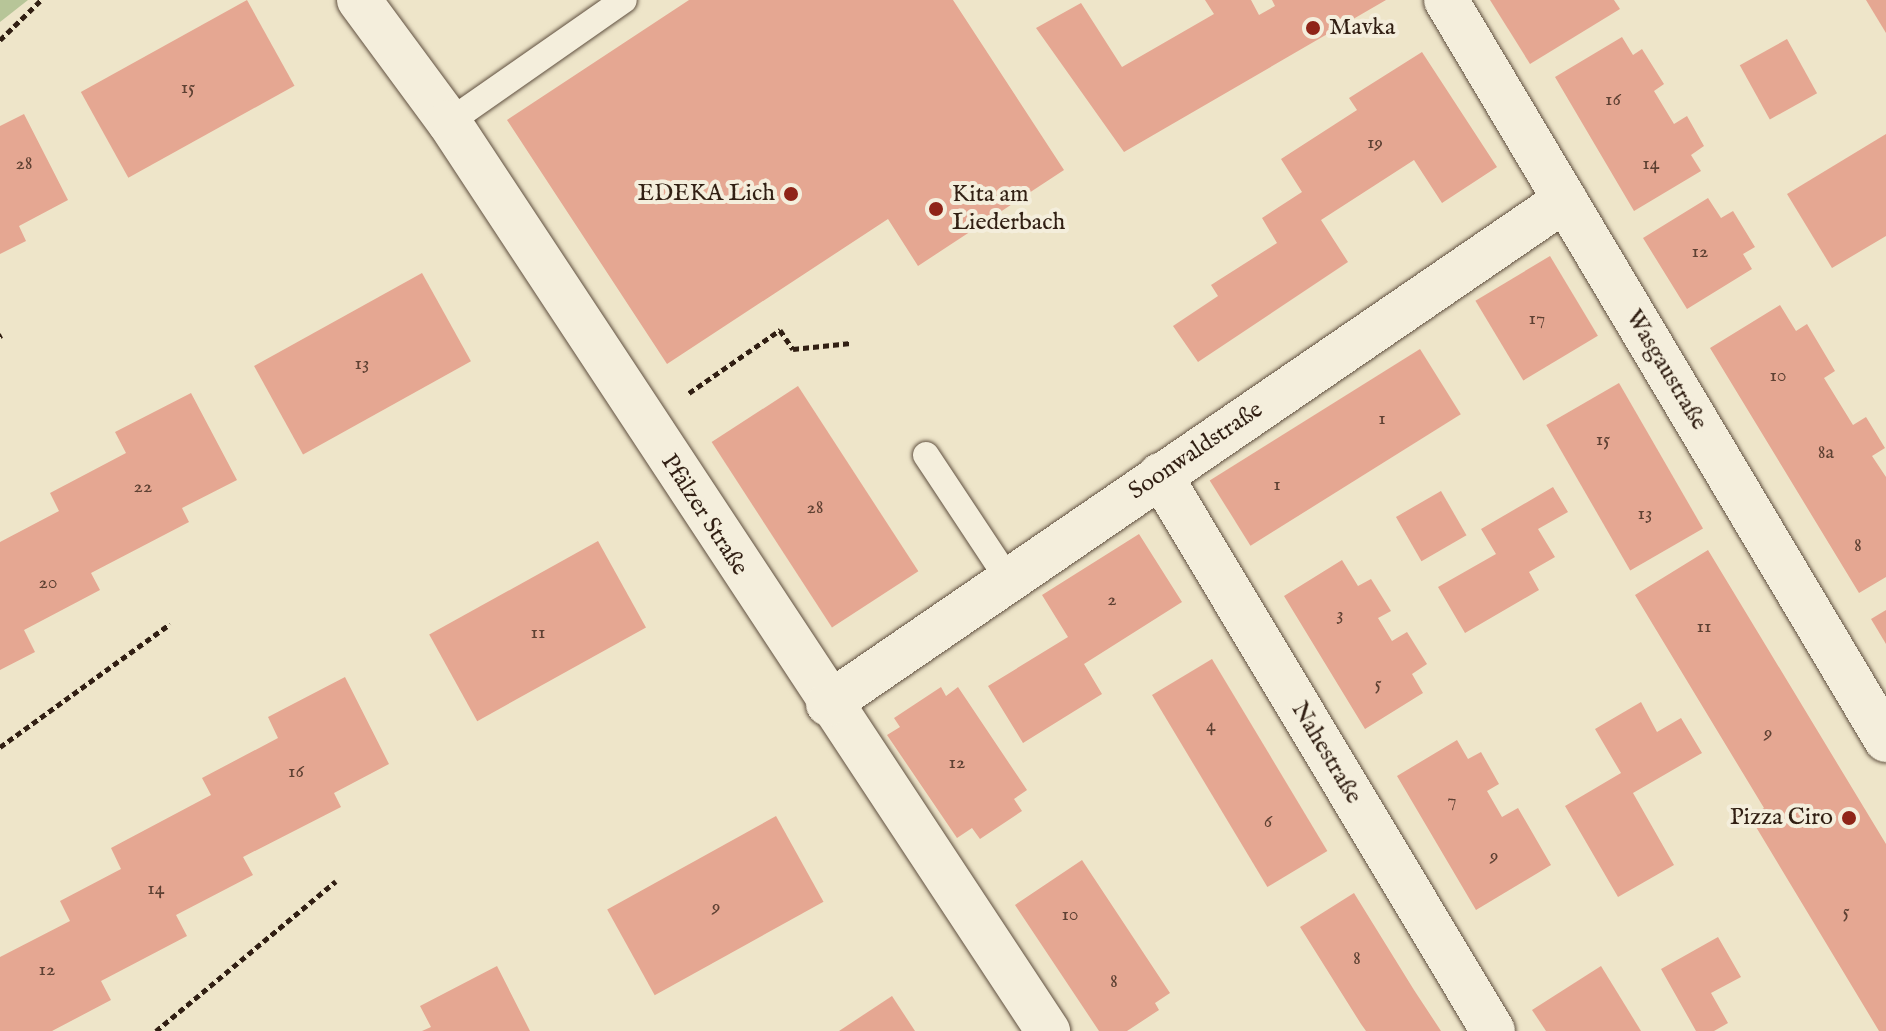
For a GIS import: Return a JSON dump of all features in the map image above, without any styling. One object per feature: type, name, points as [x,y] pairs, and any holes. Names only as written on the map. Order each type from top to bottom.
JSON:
[{"type":"street","name":"Pfälzer Straße","points":[[359,0],[449,122],[828,704],[1048,1031]]},
{"type":"street","name":"Wasgaustraße","points":[[1446,0],[1886,740]]},
{"type":"street","name":"Soonwaldstraße","points":[[828,704],[1565,200]]},
{"type":"street","name":"Nahestraße","points":[[1160,475],[1493,1031]]},
{"type":"lane","points":[[449,122],[624,0]]},
{"type":"lane","points":[[926,455],[1008,579]]},
{"type":"path","points":[[0,40],[41,0]]},
{"type":"path","points":[[644,423],[780,330],[793,349],[851,343]]},
{"type":"path","points":[[0,747],[170,624]]},
{"type":"path","points":[[156,1031],[336,881]]},
{"type":"green space","points":[[0,0],[28,0],[0,22]]},
{"type":"building","points":[[247,0],[295,86],[128,178],[81,92]]},
{"type":"building","name":"EDEKA Lich","points":[[689,0],[953,0],[1064,170],[918,266],[888,219],[667,364],[507,120]]},
{"type":"building","points":[[1205,0],[1251,0],[1259,15],[1275,6],[1272,0],[1386,0],[1124,152],[1036,28],[1081,3],[1122,67],[1214,14]]},
{"type":"building","points":[[1490,0],[1614,0],[1620,9],[1530,64]]},
{"type":"building","points":[[1866,0],[1886,0],[1886,33]]},
{"type":"building","points":[[1622,37],[1633,55],[1642,49],[1664,84],[1654,91],[1674,124],[1687,116],[1704,146],[1691,155],[1701,171],[1634,211],[1555,77]]},
{"type":"building","points":[[1787,39],[1817,93],[1770,119],[1740,65]]},
{"type":"building","points":[[1422,52],[1497,167],[1442,203],[1414,160],[1321,220],[1348,262],[1198,362],[1173,326],[1218,296],[1211,285],[1277,243],[1262,218],[1302,192],[1281,159],[1357,110],[1349,98]]},
{"type":"building","points":[[24,114],[68,200],[19,226],[26,241],[0,254],[0,126]]},
{"type":"building","points":[[1886,134],[1886,236],[1832,268],[1787,194]]},
{"type":"building","points":[[1708,198],[1721,218],[1733,211],[1755,247],[1743,254],[1752,269],[1687,309],[1643,238]]},
{"type":"building","points":[[1550,256],[1598,336],[1523,381],[1475,301]]},
{"type":"building","points":[[422,273],[471,361],[303,454],[254,366]]},
{"type":"building","points":[[1780,305],[1796,331],[1807,324],[1835,371],[1824,378],[1853,425],[1866,417],[1885,448],[1872,456],[1886,477],[1886,577],[1859,593],[1710,348]]},
{"type":"building","points":[[1420,349],[1461,414],[1250,546],[1210,480]]},
{"type":"building","points":[[1619,383],[1703,528],[1630,570],[1546,425]]},
{"type":"building","points":[[798,386],[918,571],[832,627],[712,442]]},
{"type":"building","points":[[191,393],[237,480],[182,508],[189,522],[91,573],[100,590],[24,630],[35,652],[0,670],[0,542],[59,511],[50,493],[126,453],[115,432]]},
{"type":"building","points":[[1553,487],[1568,512],[1538,529],[1555,557],[1529,572],[1539,590],[1465,633],[1438,587],[1496,554],[1481,529]]},
{"type":"building","points":[[1441,491],[1466,535],[1421,561],[1396,517]]},
{"type":"building","points":[[1139,534],[1182,602],[1084,664],[1102,694],[1023,743],[988,686],[1068,637],[1042,595]]},
{"type":"building","points":[[598,541],[646,628],[477,721],[429,635]]},
{"type":"building","points":[[1708,550],[1886,844],[1886,1031],[1879,1031],[1750,817],[1764,808],[1635,595]]},
{"type":"building","points":[[1342,560],[1358,586],[1371,579],[1391,611],[1378,618],[1392,641],[1407,632],[1427,664],[1412,674],[1423,693],[1365,729],[1284,596]]},
{"type":"building","points":[[1886,610],[1886,644],[1871,619]]},
{"type":"building","points":[[1212,659],[1327,851],[1267,887],[1152,695]]},
{"type":"building","points":[[345,677],[389,764],[334,793],[341,807],[243,857],[253,875],[176,915],[187,936],[101,981],[111,1000],[52,1031],[0,1031],[0,957],[70,921],[60,901],[121,869],[111,848],[211,795],[202,778],[278,738],[268,717]]},
{"type":"building","points":[[941,687],[946,696],[958,687],[1027,790],[1014,799],[1022,811],[980,839],[972,828],[957,838],[887,735],[900,727],[894,718]]},
{"type":"building","points":[[1641,702],[1657,732],[1681,718],[1702,753],[1633,793],[1674,865],[1618,897],[1565,806],[1621,773],[1595,729]]},
{"type":"building","points":[[1457,740],[1468,759],[1481,752],[1499,784],[1487,791],[1502,817],[1518,808],[1551,865],[1476,910],[1397,776]]},
{"type":"building","points":[[776,816],[824,902],[655,995],[607,910]]},
{"type":"building","points":[[1082,860],[1170,993],[1155,1003],[1159,1010],[1127,1031],[1099,1031],[1015,905]]},
{"type":"building","points":[[1354,893],[1441,1031],[1366,1031],[1361,1024],[1300,927]]},
{"type":"building","points":[[1718,937],[1741,977],[1711,993],[1728,1023],[1714,1031],[1696,1031],[1661,969]]},
{"type":"building","points":[[497,966],[530,1031],[422,1031],[431,1027],[420,1006]]},
{"type":"building","points":[[1601,966],[1641,1031],[1546,1031],[1532,1010]]},
{"type":"building","points":[[892,996],[915,1031],[839,1031]]},
{"type":"place","name":"Mavka","points":[[1313,28]]},
{"type":"place","name":"EDEKA Lich","points":[[791,194]]},
{"type":"place","name":"Kita am Liederbach","points":[[936,209]]},
{"type":"place","name":"Pizza Ciro","points":[[1849,818]]}]
